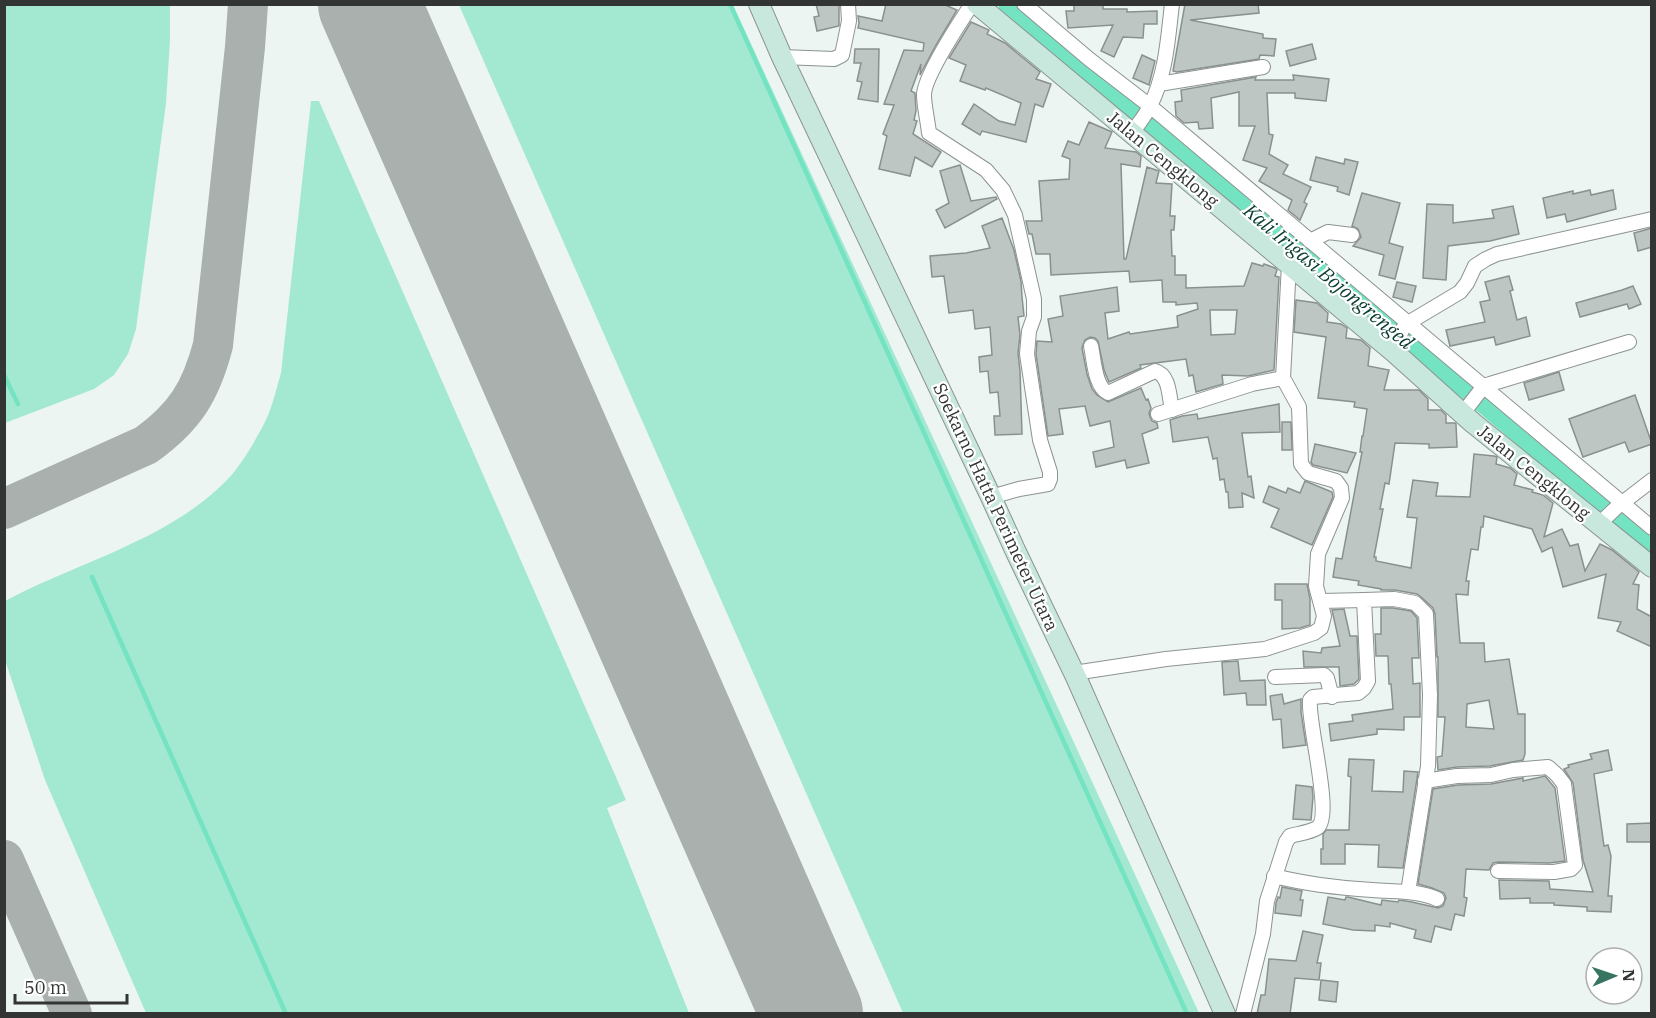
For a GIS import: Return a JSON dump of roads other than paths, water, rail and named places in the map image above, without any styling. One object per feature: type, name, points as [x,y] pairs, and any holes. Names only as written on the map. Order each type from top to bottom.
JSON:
[{"type":"main road","name":"Soekarno Hatta Perimeter Utara","points":[[759,4],[1074,673],[1225,1014]]},
{"type":"main road","name":"Jalan Cengklong","points":[[977,4],[1134,130],[1289,264],[1395,349],[1464,411],[1602,522],[1652,567]]},
{"type":"street","points":[[782,57],[834,59],[843,55],[849,21],[848,4]]},
{"type":"street","points":[[972,4],[926,82],[924,96],[929,133],[986,170],[1003,190],[1015,215],[1034,299],[1034,317],[1029,331],[1027,354],[1040,440],[1050,472],[1047,484],[991,496]]},
{"type":"street","points":[[1024,4],[1310,241],[1405,327],[1482,388],[1620,505],[1652,528]]},
{"type":"street","points":[[1134,130],[1149,109],[1159,84],[1172,4]]},
{"type":"street","points":[[1159,84],[1263,67]]},
{"type":"street","points":[[1395,349],[1405,327],[1460,292],[1475,266],[1486,258],[1652,219]]},
{"type":"street","points":[[1310,241],[1328,232],[1352,235]]},
{"type":"street","points":[[1074,673],[1166,659],[1265,649],[1314,633],[1321,628],[1324,616],[1316,586],[1318,554],[1342,498],[1341,488],[1336,481],[1308,473],[1301,464],[1299,407],[1283,378],[1289,264]]},
{"type":"street","points":[[1464,411],[1482,388],[1629,342]]},
{"type":"street","points":[[1091,346],[1099,385],[1103,391],[1108,393],[1155,371],[1161,373],[1166,379],[1165,412],[1252,384],[1283,378]]},
{"type":"street","points":[[1602,522],[1652,480]]},
{"type":"street","points":[[1321,601],[1394,599],[1415,603],[1426,614],[1430,695],[1428,766],[1408,892]]},
{"type":"street","points":[[1243,1014],[1263,934],[1267,901],[1286,842],[1290,836],[1317,828],[1322,822],[1321,784],[1310,700],[1313,697],[1358,693],[1368,681],[1364,600]]},
{"type":"street","points":[[1275,677],[1324,675],[1332,697]]},
{"type":"street","points":[[1425,781],[1548,767],[1557,775],[1564,784],[1575,865],[1571,869],[1554,872],[1498,871]]},
{"type":"street","points":[[1274,876],[1297,882],[1374,891],[1419,893],[1437,899]]},
{"type":"waterway","points":[[730,4],[1187,1014]]},
{"type":"waterway","name":"Kali Irigasi Bojongrenged","points":[[1006,4],[1652,548]]},
{"type":"waterway","points":[[4,375],[18,404]]},
{"type":"waterway","points":[[92,577],[286,1014]]}]
